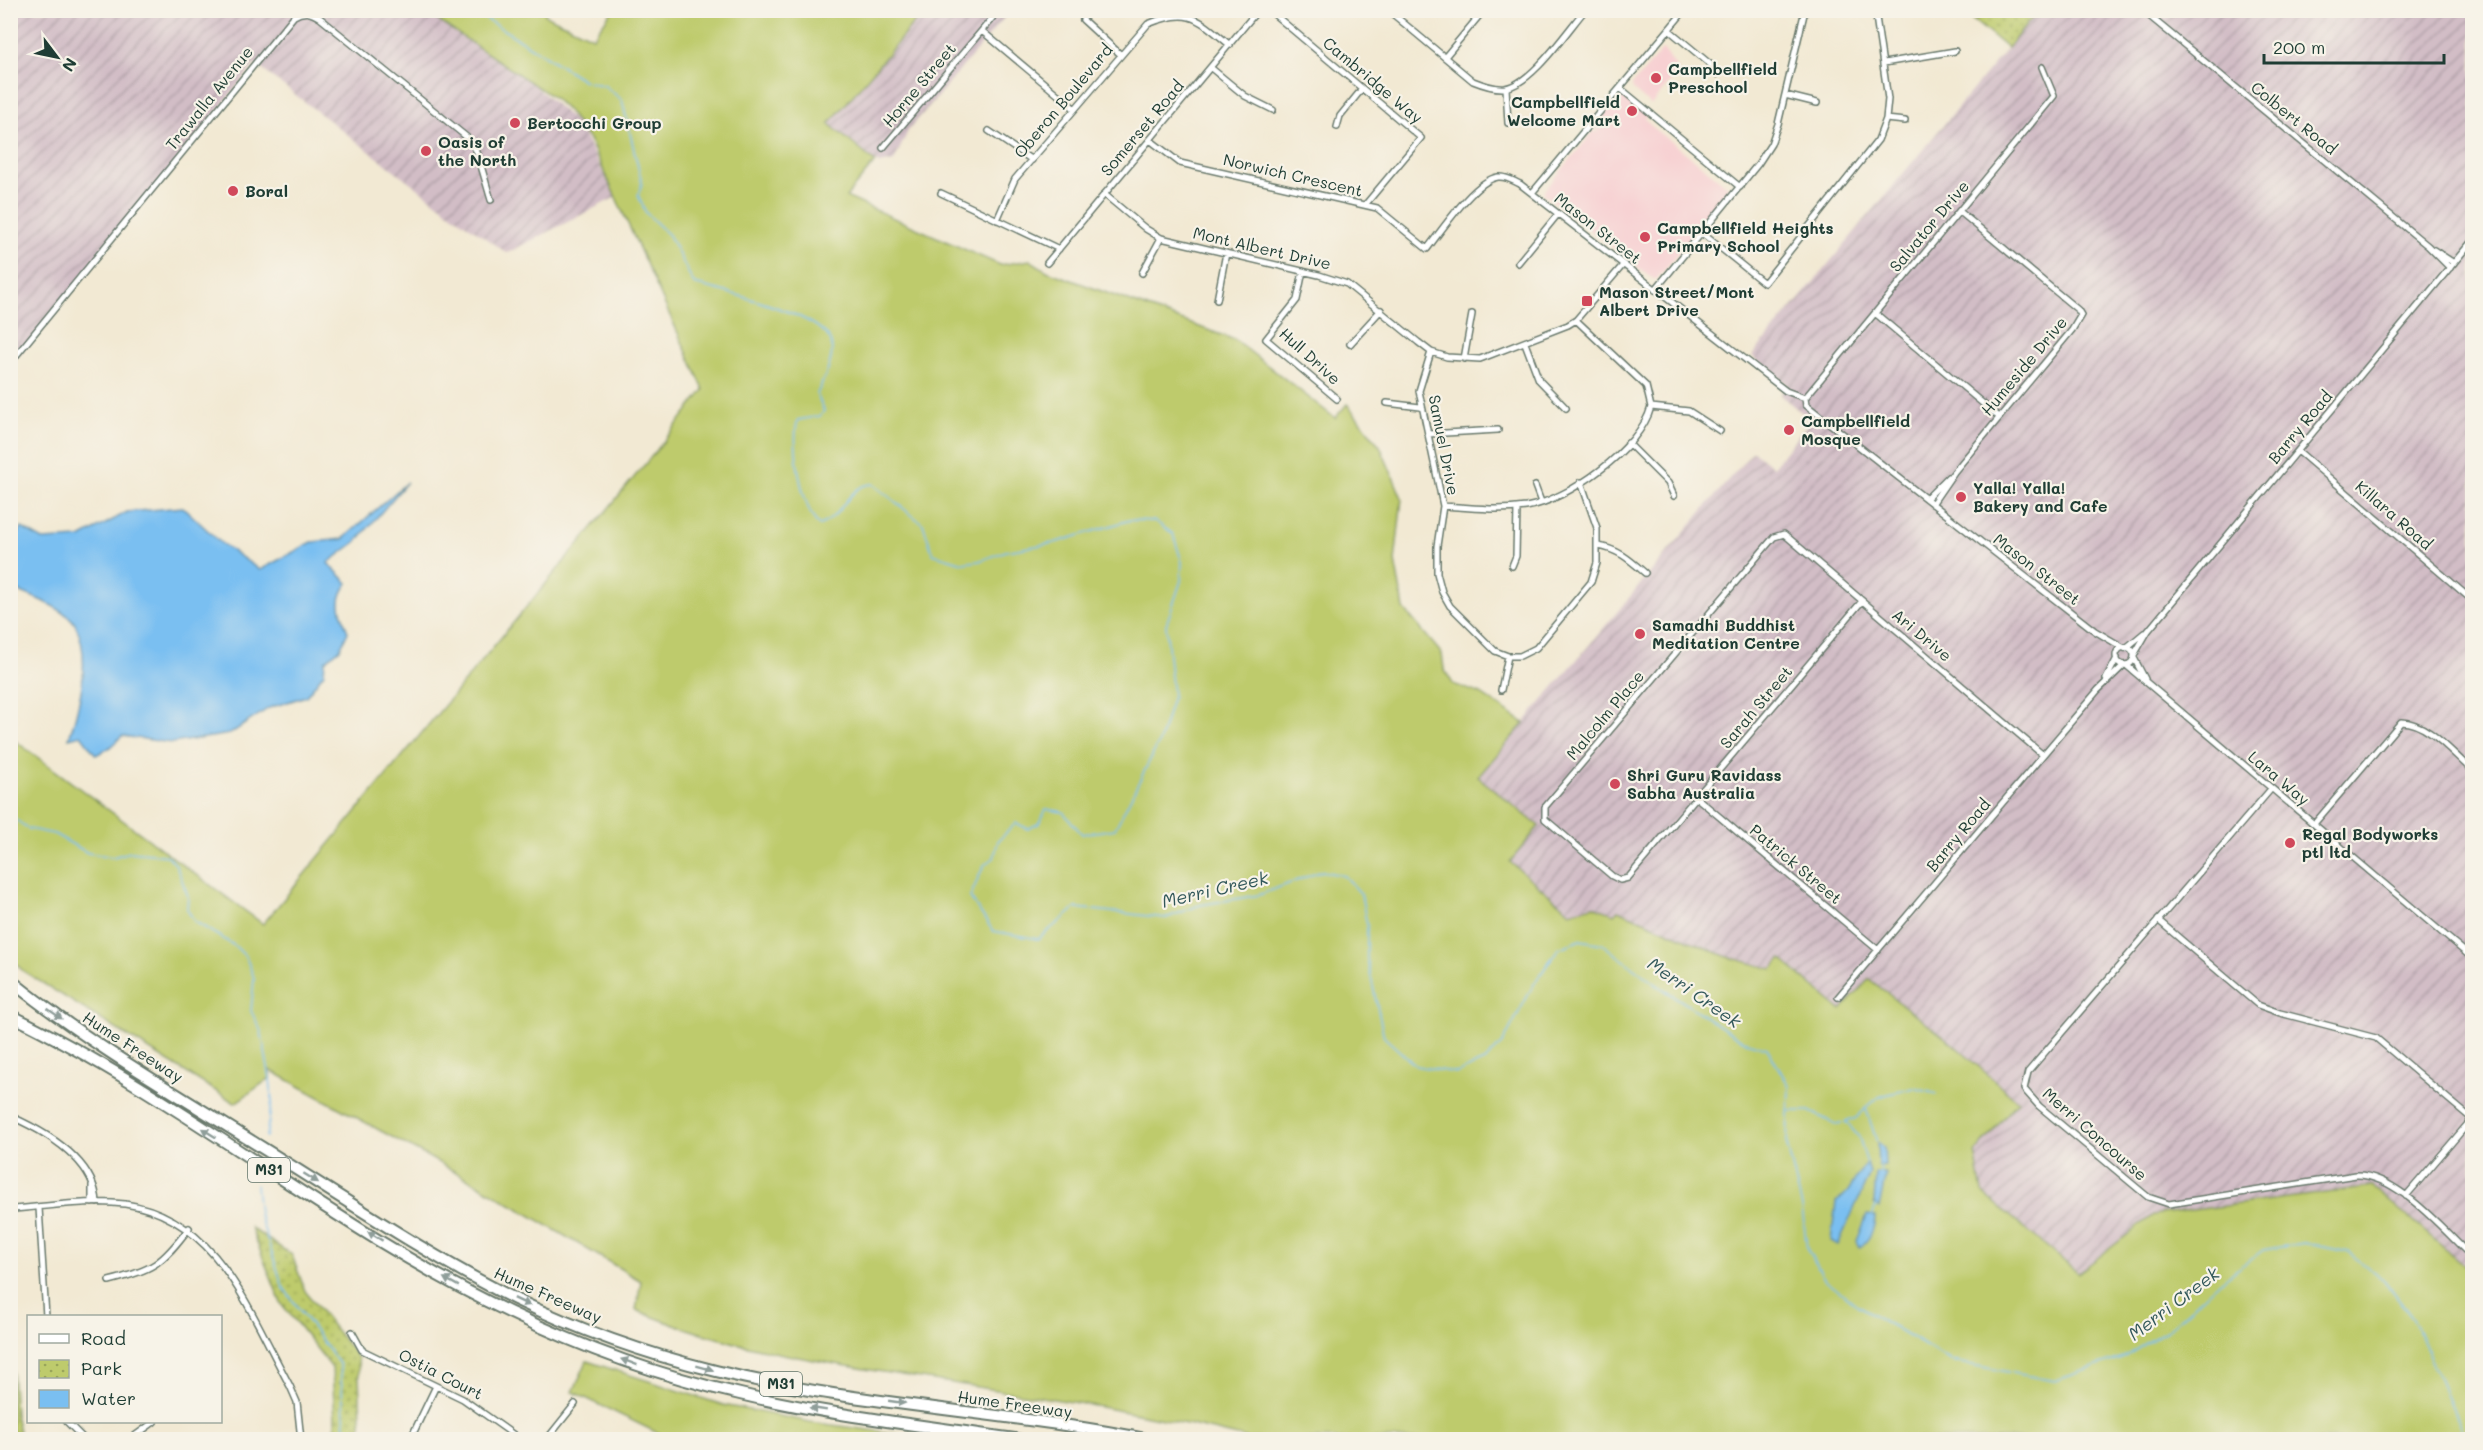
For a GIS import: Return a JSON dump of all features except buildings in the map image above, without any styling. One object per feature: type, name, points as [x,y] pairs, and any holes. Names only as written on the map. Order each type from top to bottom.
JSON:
[{"type":"highway","name":"Hume Freeway","points":[[10,980],[72,1026],[149,1076],[434,1254],[516,1299],[574,1325],[665,1357],[760,1380],[1150,1440]]},
{"type":"highway","name":"Hume Freeway","points":[[10,1016],[114,1074],[424,1267],[507,1311],[555,1333],[645,1368],[740,1395],[1021,1440]]},
{"type":"street","name":"Horne Street","points":[[883,148],[999,10]]},
{"type":"street","name":"Somerset Road","points":[[1047,263],[1258,10]]},
{"type":"street","name":"Cambridge Way","points":[[1269,10],[1421,138],[1365,205]]},
{"type":"street","points":[[1388,10],[1473,81],[1484,86],[1506,88],[1524,81],[1585,10]]},
{"type":"street","points":[[1445,57],[1484,10]]},
{"type":"street","points":[[1532,193],[1685,10]]},
{"type":"street","points":[[1655,290],[1740,187],[1771,144],[1805,10]]},
{"type":"street","points":[[1702,233],[1764,282],[1862,164],[1878,141],[1886,119],[1888,99],[1875,10]]},
{"type":"street","name":"Colbert Road","points":[[2142,10],[2452,266]]},
{"type":"street","name":"Trawalla Avenue","points":[[10,363],[294,16],[300,12],[309,12],[320,18],[469,140],[477,152],[491,200]]},
{"type":"street","name":"Oberon Boulevard","points":[[996,220],[1011,185],[1120,54],[1148,24],[1165,14],[1182,14],[1195,19],[1230,45]]},
{"type":"street","points":[[1083,20],[1120,54]]},
{"type":"street","points":[[1669,30],[1710,64],[1717,74]]},
{"type":"street","points":[[982,31],[1075,109]]},
{"type":"street","points":[[1884,63],[1955,51]]},
{"type":"street","name":"Salvator Drive","points":[[1805,398],[2054,96],[2042,67]]},
{"type":"street","points":[[1210,68],[1245,96],[1273,110]]},
{"type":"street","points":[[1506,88],[1508,123]]},
{"type":"street","points":[[1620,88],[1740,187]]},
{"type":"street","points":[[1337,127],[1340,116],[1362,89]]},
{"type":"street","points":[[1785,95],[1817,104]]},
{"type":"street","points":[[1886,119],[1905,122]]},
{"type":"street","points":[[989,131],[1032,160]]},
{"type":"street","name":"Norwich Crescent","points":[[1150,140],[1180,163],[1377,208],[1427,249],[1475,190],[1489,180],[1507,177],[1532,193]]},
{"type":"street","points":[[941,193],[1059,249]]},
{"type":"street","name":"Mason Street","points":[[1532,193],[1786,392],[1805,398],[1806,405],[1926,500],[2102,636],[2125,648],[2134,656]]},
{"type":"street","name":"Mont Albert Drive","points":[[1104,194],[1146,229],[1161,238],[1303,271],[1347,284],[1431,352],[1464,359],[1480,359],[1557,331],[1576,320],[1623,264]]},
{"type":"street","name":"Humeside Drive","points":[[1932,504],[1954,472],[2072,330],[2081,315],[2078,310],[1959,211]]},
{"type":"street","points":[[1518,263],[1558,214]]},
{"type":"street","points":[[1142,273],[1161,238]]},
{"type":"street","name":"Barry Road","points":[[1838,997],[2098,690],[2134,656],[2148,631],[2472,241]]},
{"type":"street","points":[[1217,300],[1226,253]]},
{"type":"street","name":"Hull Drive","points":[[1303,271],[1297,300],[1266,339],[1336,399]]},
{"type":"street","points":[[1350,344],[1381,310]]},
{"type":"street","points":[[1875,312],[1999,417]]},
{"type":"street","points":[[1464,359],[1472,314]]},
{"type":"street","points":[[1443,506],[1496,510],[1541,502],[1604,470],[1644,422],[1650,407],[1646,386],[1576,320]]},
{"type":"street","points":[[1525,343],[1539,380],[1566,408]]},
{"type":"street","name":"Samuel Drive","points":[[1431,352],[1419,391],[1420,407],[1443,506],[1437,562],[1442,592],[1450,606],[1485,643],[1495,651],[1508,656]]},
{"type":"street","points":[[1387,403],[1420,407]]},
{"type":"street","points":[[1650,407],[1689,411],[1720,432]]},
{"type":"street","points":[[1428,434],[1498,430]]},
{"type":"street","points":[[1628,443],[1668,483],[1674,496]]},
{"type":"street","name":"Killara Road","points":[[2298,451],[2472,600]]},
{"type":"street","points":[[1926,500],[1954,472]]},
{"type":"street","points":[[1501,690],[1508,656],[1520,656],[1536,648],[1586,589],[1597,563],[1597,528],[1581,482]]},
{"type":"street","points":[[1535,486],[1541,502]]},
{"type":"street","points":[[1512,566],[1516,556],[1517,508]]},
{"type":"street","name":"Ari Drive","points":[[1784,534],[2043,755]]},
{"type":"street","name":"Malcolm Place","points":[[1620,880],[1545,819],[1545,807],[1774,537],[1784,534]]},
{"type":"street","points":[[1598,546],[1611,548],[1623,554],[1645,573]]},
{"type":"street","name":"Sarah Street","points":[[1620,880],[1628,878],[1862,602]]},
{"type":"street","name":"Barry Road","points":[[2098,690],[2117,657],[2148,631]]},
{"type":"street","name":"Mason Street","points":[[2102,636],[2125,665]]},
{"type":"street","points":[[2134,656],[2141,674],[2152,687]]},
{"type":"street","points":[[2125,665],[2152,687]]},
{"type":"street","name":"Lara Way","points":[[2152,687],[2472,958]]},
{"type":"street","points":[[2314,824],[2401,722],[2411,722],[2422,728],[2472,770]]},
{"type":"street","name":"Merri Concourse","points":[[2271,789],[2028,1072],[2024,1089],[2031,1098],[2148,1197],[2169,1204],[2360,1174],[2386,1182],[2406,1196],[2472,1257]]},
{"type":"street","name":"Patrick Street","points":[[1697,798],[1878,950]]},
{"type":"street","points":[[2158,920],[2258,1005],[2280,1014],[2376,1038],[2472,1119],[2406,1196]]},
{"type":"street","points":[[10,1116],[50,1138],[77,1159],[88,1173],[94,1203]]},
{"type":"street","points":[[10,1209],[94,1203],[142,1207],[170,1216],[189,1228],[219,1261],[290,1386],[297,1402],[301,1440]]},
{"type":"street","points":[[39,1208],[46,1315]]},
{"type":"street","points":[[109,1281],[155,1266],[171,1252],[189,1228]]},
{"type":"street","name":"Ostia Court","points":[[352,1332],[362,1350],[477,1407],[521,1440]]},
{"type":"street","points":[[410,1440],[436,1386]]},
{"type":"street","points":[[547,1439],[575,1404]]},
{"type":"street","points":[[68,1423],[86,1440]]},
{"type":"street","points":[[129,1440],[153,1423]]},
{"type":"shaded area","points":[[11,11],[424,11],[520,73],[578,124],[616,197],[507,253],[453,215],[255,64],[11,365]]},
{"type":"shaded area","points":[[924,11],[965,11],[979,22],[989,11],[1010,11],[908,131],[894,161],[879,164],[829,124]]},
{"type":"shaded area","points":[[2038,11],[2472,11],[2472,1272],[2373,1187],[2153,1215],[2079,1273],[1982,1192],[1974,1153],[2018,1101],[1953,1044],[1869,979],[1841,1010],[1782,959],[1772,969],[1725,956],[1618,910],[1614,914],[1593,906],[1570,912],[1509,862],[1539,826],[1478,777],[1753,451],[1773,467],[1811,420],[1780,395],[1788,385],[1752,356]]},
{"type":"shaded area","name":"Campbellfield Preschool","points":[[1663,49],[1679,71],[1651,105],[1633,90],[1632,85]]},
{"type":"shaded area","name":"Campbellfield Heights Primary School","points":[[1623,95],[1648,115],[1645,118],[1649,124],[1729,187],[1729,191],[1657,279],[1653,279],[1544,194],[1544,191],[1593,132],[1600,131],[1594,126],[1618,96]]},
{"type":"green space","points":[[424,11],[546,11],[545,15],[593,37],[612,11],[924,11],[829,124],[875,162],[846,197],[1000,265],[1030,260],[1047,271],[1235,340],[1335,418],[1347,404],[1380,446],[1402,498],[1395,561],[1404,609],[1442,654],[1444,669],[1453,684],[1481,694],[1524,723],[1478,777],[1539,826],[1510,862],[1570,912],[1593,906],[1614,914],[1618,910],[1725,956],[1772,969],[1781,959],[1841,1010],[1869,979],[1953,1044],[2018,1101],[1975,1153],[1982,1192],[2078,1273],[2153,1215],[2373,1187],[2472,1272],[2472,1439],[1249,1439],[1124,1411],[807,1359],[703,1334],[636,1310],[641,1281],[472,1181],[270,1070],[270,1078],[235,1103],[23,971],[11,959],[10,737],[263,924],[656,451],[704,390],[590,141],[569,112],[554,98]]},
{"type":"green space","points":[[965,11],[989,11],[979,22]]},
{"type":"green space","points":[[1962,11],[2038,11],[2007,48]]},
{"type":"green space","points":[[251,1228],[292,1255],[305,1291],[358,1358],[362,1439],[336,1439],[332,1368],[281,1303]]},
{"type":"green space","points":[[10,1332],[15,1414],[21,1439],[11,1436]]},
{"type":"green space","points":[[587,1361],[723,1405],[810,1422],[935,1439],[670,1439],[573,1392]]},
{"type":"water","points":[[407,482],[356,542],[328,563],[348,583],[341,595],[340,607],[348,632],[340,649],[325,661],[324,673],[306,696],[269,708],[230,734],[172,743],[122,736],[109,748],[96,755],[81,735],[69,738],[82,681],[83,651],[80,637],[71,618],[64,613],[11,588],[11,540],[22,528],[43,540],[80,538],[127,512],[183,507],[221,543],[260,570],[312,542],[343,539]]},
{"type":"water","points":[[1877,1142],[1884,1148],[1885,1165],[1878,1166]]},
{"type":"water","points":[[1867,1163],[1870,1173],[1838,1245],[1831,1241],[1836,1202],[1846,1194]]},
{"type":"water","points":[[1876,1173],[1886,1173],[1879,1208],[1874,1204]]},
{"type":"water","points":[[1867,1215],[1875,1216],[1874,1224],[1869,1237],[1860,1247],[1857,1241]]},
{"type":"waterway","name":"Merri Creek","points":[[472,10],[585,81],[605,86],[622,100],[642,183],[638,195],[646,213],[669,235],[694,284],[748,298],[791,313],[824,332],[831,342],[830,362],[817,394],[824,411],[820,416],[798,420],[796,430],[799,475],[807,506],[819,525],[834,516],[857,490],[873,484],[923,524],[933,554],[963,563],[979,561],[1006,551],[1054,543],[1130,520],[1155,521],[1173,534],[1182,562],[1181,581],[1166,625],[1173,696],[1160,740],[1115,829],[1082,834],[1063,812],[1046,809],[1040,823],[1028,829],[1016,823],[998,841],[994,858],[984,865],[970,897],[993,931],[1038,939],[1076,908],[1166,918],[1200,905],[1259,895],[1322,871],[1345,876],[1361,894],[1367,925],[1367,959],[1384,1037],[1416,1066],[1457,1073],[1486,1060],[1503,1042],[1534,984],[1558,949],[1580,940],[1602,944],[1654,983],[1743,1041],[1767,1048],[1789,1086],[1787,1145],[1802,1207],[1807,1249],[1825,1280],[1857,1305],[1951,1361],[2055,1381],[2126,1356],[2167,1330],[2215,1286],[2263,1250],[2304,1243],[2348,1252],[2384,1280],[2413,1319],[2462,1430],[2470,1440]]},
{"type":"waterway","points":[[10,816],[29,829],[54,834],[88,853],[113,857],[130,852],[168,856],[176,865],[188,896],[187,909],[194,921],[235,946],[246,957],[254,978],[251,1011],[261,1031],[272,1102],[266,1137]]},
{"type":"waterway","points":[[1789,1111],[1809,1111],[1835,1124],[1844,1123],[1856,1118],[1877,1098],[1885,1095],[1914,1088],[1937,1094]]},
{"type":"waterway","points":[[1866,1109],[1877,1142]]},
{"type":"waterway","points":[[1846,1122],[1859,1137],[1867,1163]]},
{"type":"waterway","points":[[1880,1166],[1881,1173]]},
{"type":"waterway","points":[[256,1185],[259,1214],[283,1287],[340,1365],[346,1440]]},
{"type":"waterway","points":[[1872,1216],[1876,1206]]},
{"type":"place","name":"Campbellfield Preschool","points":[[1656,78]]},
{"type":"place","name":"Campbellfield Welcome Mart","points":[[1632,111]]},
{"type":"place","name":"Bertocchi Group","points":[[515,123]]},
{"type":"place","name":"Oasis of the North","points":[[426,151]]},
{"type":"place","name":"Boral","points":[[233,191]]},
{"type":"place","name":"Campbellfield Heights Primary School","points":[[1645,237]]},
{"type":"place","name":"Mason Street/Mont Albert Drive","points":[[1587,301]]},
{"type":"place","name":"Campbellfield Mosque","points":[[1789,430]]},
{"type":"place","name":"Yalla! Yalla! Bakery and Cafe","points":[[1961,497]]},
{"type":"place","name":"Samadhi Buddhist Meditation Centre","points":[[1640,634]]},
{"type":"place","name":"Shri Guru Ravidass Sabha Australia","points":[[1615,784]]},
{"type":"place","name":"Regal Bodyworks ptl ltd","points":[[2290,843]]}]
